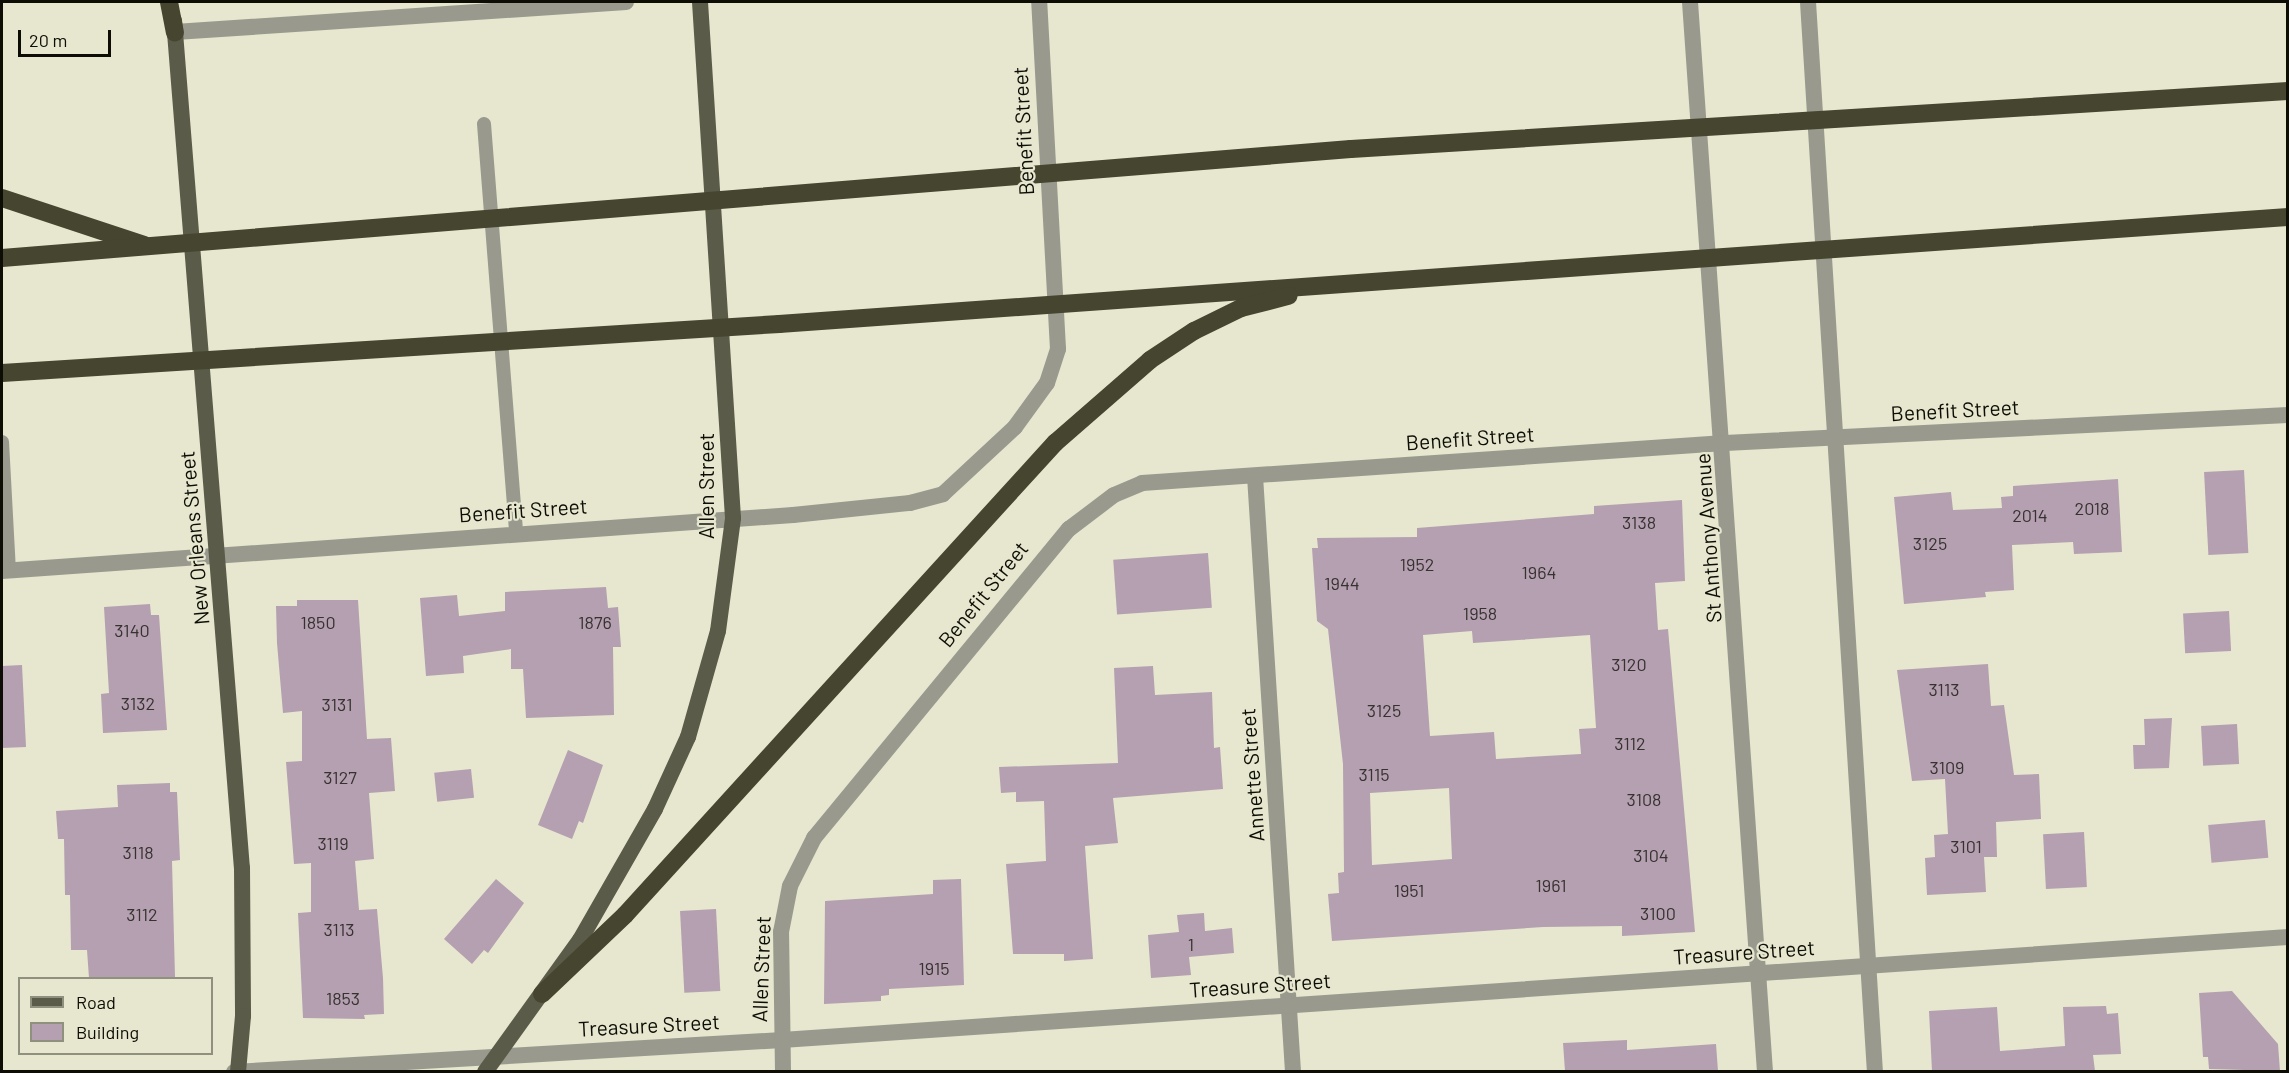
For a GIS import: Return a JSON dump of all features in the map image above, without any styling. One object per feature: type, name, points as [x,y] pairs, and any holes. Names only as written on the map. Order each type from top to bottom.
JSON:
[{"type":"highway","points":[[171,2],[175,32]]},
{"type":"highway","points":[[2,258],[1351,149],[2288,91]]},
{"type":"highway","points":[[2,198],[151,247]]},
{"type":"highway","points":[[2,373],[1332,285],[2288,217]]},
{"type":"highway","points":[[542,994],[625,915],[855,657],[1055,443],[1150,360],[1241,308],[1332,285]]},
{"type":"main road","name":"Allen Street","points":[[485,1071],[580,940],[655,809],[688,736],[718,631],[733,518],[721,271],[700,2]]},
{"type":"main road","name":"New Orleans Street","points":[[175,32],[219,554],[244,937],[237,1071]]},
{"type":"street","points":[[175,32],[626,2]]},
{"type":"street","name":"Benefit Street","points":[[5,571],[733,518],[909,503],[944,494],[1015,427],[1047,383],[1058,349],[1039,2]]},
{"type":"street","name":"St Anthony Avenue","points":[[1690,2],[1725,443],[1757,974],[1765,1071]]},
{"type":"street","points":[[1808,2],[1838,439],[1875,1071]]},
{"type":"street","name":"Benefit Street","points":[[814,838],[1069,529],[1114,495],[1142,483],[1725,443],[2287,419]]},
{"type":"street","name":"Annette Street","points":[[1255,476],[1293,1071]]},
{"type":"street","name":"Allen Street","points":[[783,1071],[781,932],[790,886],[814,838]]},
{"type":"street","name":"Treasure Street","points":[[237,1071],[782,1040],[2288,938]]},
{"type":"lane","points":[[484,124],[516,534]]},
{"type":"lane","points":[[2,442],[5,571]]},
{"type":"building","points":[[2244,470],[2248,553],[2208,555],[2204,472]]},
{"type":"building","points":[[2118,479],[2122,552],[2074,554],[2073,542],[2012,545],[2014,590],[1985,592],[1986,597],[1904,604],[1894,497],[1951,492],[1953,510],[2002,508],[2001,497],[2013,496],[2013,486]]},
{"type":"building","points":[[1682,500],[1685,581],[1655,583],[1658,630],[1668,629],[1695,932],[1622,936],[1622,926],[1543,927],[1332,941],[1328,894],[1339,893],[1338,873],[1344,872],[1343,764],[1328,629],[1317,621],[1312,548],[1318,548],[1317,538],[1417,537],[1417,528],[1594,514],[1594,506]],"holes":[[[1472,631],[1473,643],[1590,635],[1596,728],[1579,729],[1581,754],[1496,759],[1494,732],[1430,736],[1423,635]],[[1449,788],[1452,859],[1372,865],[1370,793]]]},
{"type":"building","points":[[1208,553],[1212,608],[1117,614],[1113,560]]},
{"type":"building","points":[[606,587],[608,608],[618,607],[621,647],[613,647],[614,715],[526,718],[523,669],[511,669],[511,649],[463,656],[464,673],[426,676],[420,598],[457,595],[459,616],[505,611],[505,592]]},
{"type":"building","points":[[297,600],[358,600],[367,739],[391,738],[395,791],[369,793],[374,859],[355,861],[359,910],[377,909],[383,978],[384,1014],[364,1015],[365,1019],[303,1018],[298,913],[311,912],[311,863],[294,864],[286,762],[302,761],[302,711],[283,713],[276,606],[297,606]]},
{"type":"building","points":[[150,604],[151,615],[159,615],[167,730],[103,733],[101,694],[109,693],[104,607]]},
{"type":"building","points":[[2229,611],[2231,651],[2185,653],[2183,613]]},
{"type":"building","points":[[1988,664],[1991,706],[2004,705],[2014,775],[2039,774],[2041,819],[1996,822],[1997,857],[1984,857],[1986,892],[1927,895],[1925,858],[1935,857],[1934,835],[1948,834],[1945,779],[1912,781],[1897,670]]},
{"type":"building","points":[[22,665],[26,747],[2,748],[2,666]]},
{"type":"building","points":[[1153,666],[1155,695],[1212,692],[1214,748],[1220,747],[1223,789],[1113,798],[1118,843],[1085,846],[1093,959],[1064,961],[1064,954],[1013,954],[1006,864],[1046,861],[1044,801],[1016,802],[1016,792],[1001,793],[999,767],[1118,763],[1114,668]]},
{"type":"building","points":[[2172,718],[2169,768],[2134,769],[2133,745],[2145,745],[2144,719]]},
{"type":"building","points":[[2237,724],[2239,764],[2203,766],[2201,726]]},
{"type":"building","points":[[568,750],[603,765],[583,823],[579,821],[572,839],[538,825]]},
{"type":"building","points":[[471,769],[474,798],[437,802],[434,773]]},
{"type":"building","points":[[170,783],[170,792],[177,792],[180,860],[172,861],[175,977],[89,977],[87,950],[71,950],[70,895],[65,895],[64,839],[58,839],[56,811],[118,807],[117,785]]},
{"type":"building","points":[[2265,820],[2268,858],[2212,863],[2208,825]]},
{"type":"building","points":[[2084,832],[2087,887],[2046,889],[2043,834]]},
{"type":"building","points":[[496,879],[524,903],[488,953],[484,950],[472,964],[444,939]]},
{"type":"building","points":[[961,879],[964,985],[889,989],[889,995],[881,996],[881,1001],[824,1004],[825,901],[933,894],[933,880]]},
{"type":"building","points":[[716,909],[720,991],[684,993],[680,911]]},
{"type":"building","points":[[1204,913],[1205,931],[1232,928],[1234,953],[1189,957],[1191,975],[1151,978],[1148,935],[1179,932],[1177,915]]},
{"type":"building","points":[[2232,991],[2278,1044],[2280,1071],[2209,1069],[2208,1057],[2203,1057],[2199,993]]},
{"type":"building","points":[[2106,1006],[2107,1014],[2118,1013],[2121,1054],[2093,1055],[2095,1071],[1932,1071],[1929,1011],[1997,1007],[2000,1051],[2065,1046],[2063,1007]]},
{"type":"building","points":[[1627,1040],[1627,1050],[1716,1044],[1718,1071],[1565,1071],[1563,1043]]}]
